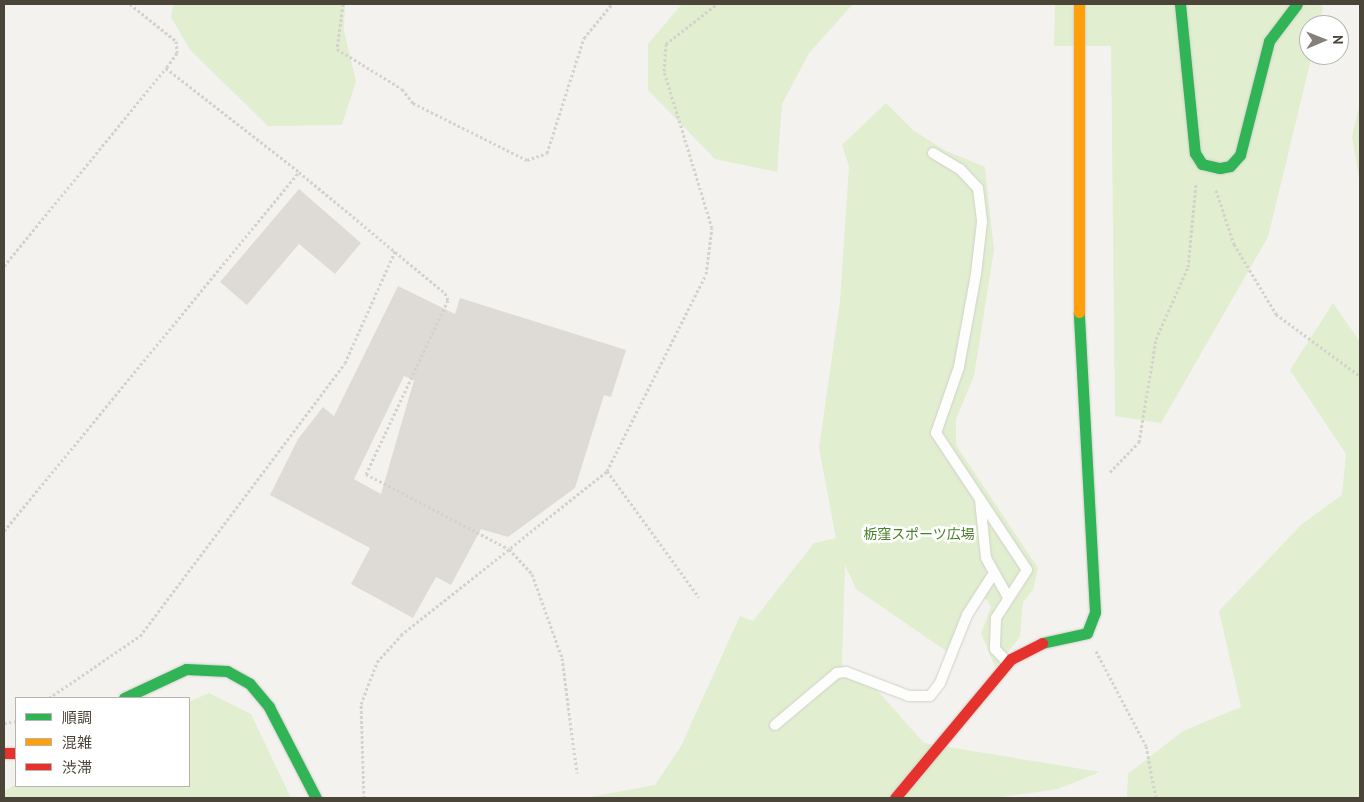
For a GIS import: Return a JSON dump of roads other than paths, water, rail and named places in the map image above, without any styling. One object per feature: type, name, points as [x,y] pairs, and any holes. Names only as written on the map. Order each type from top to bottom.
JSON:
[{"type":"street","points":[[895,798],[1008,662],[1030,646],[1087,633],[1095,612],[1076,266],[1080,4]]},
{"type":"street","points":[[1180,4],[1192,138],[1195,153],[1210,168],[1230,166],[1240,155],[1268,41],[1297,4]]},
{"type":"street","points":[[126,697],[186,669],[206,667],[242,680],[268,707],[316,798]]},
{"type":"lane","points":[[933,153],[960,169],[978,188],[982,222],[976,274],[959,367],[936,433],[1026,570],[1008,597],[992,636],[995,649],[1008,662]]},
{"type":"lane","points":[[980,499],[992,576],[1008,597]]},
{"type":"lane","points":[[774,726],[837,673],[846,672],[909,696],[930,696],[940,683],[966,615],[992,576]]},
{"type":"park label","name":"栃窪スポーツ広場","points":[[919,534]]}]
